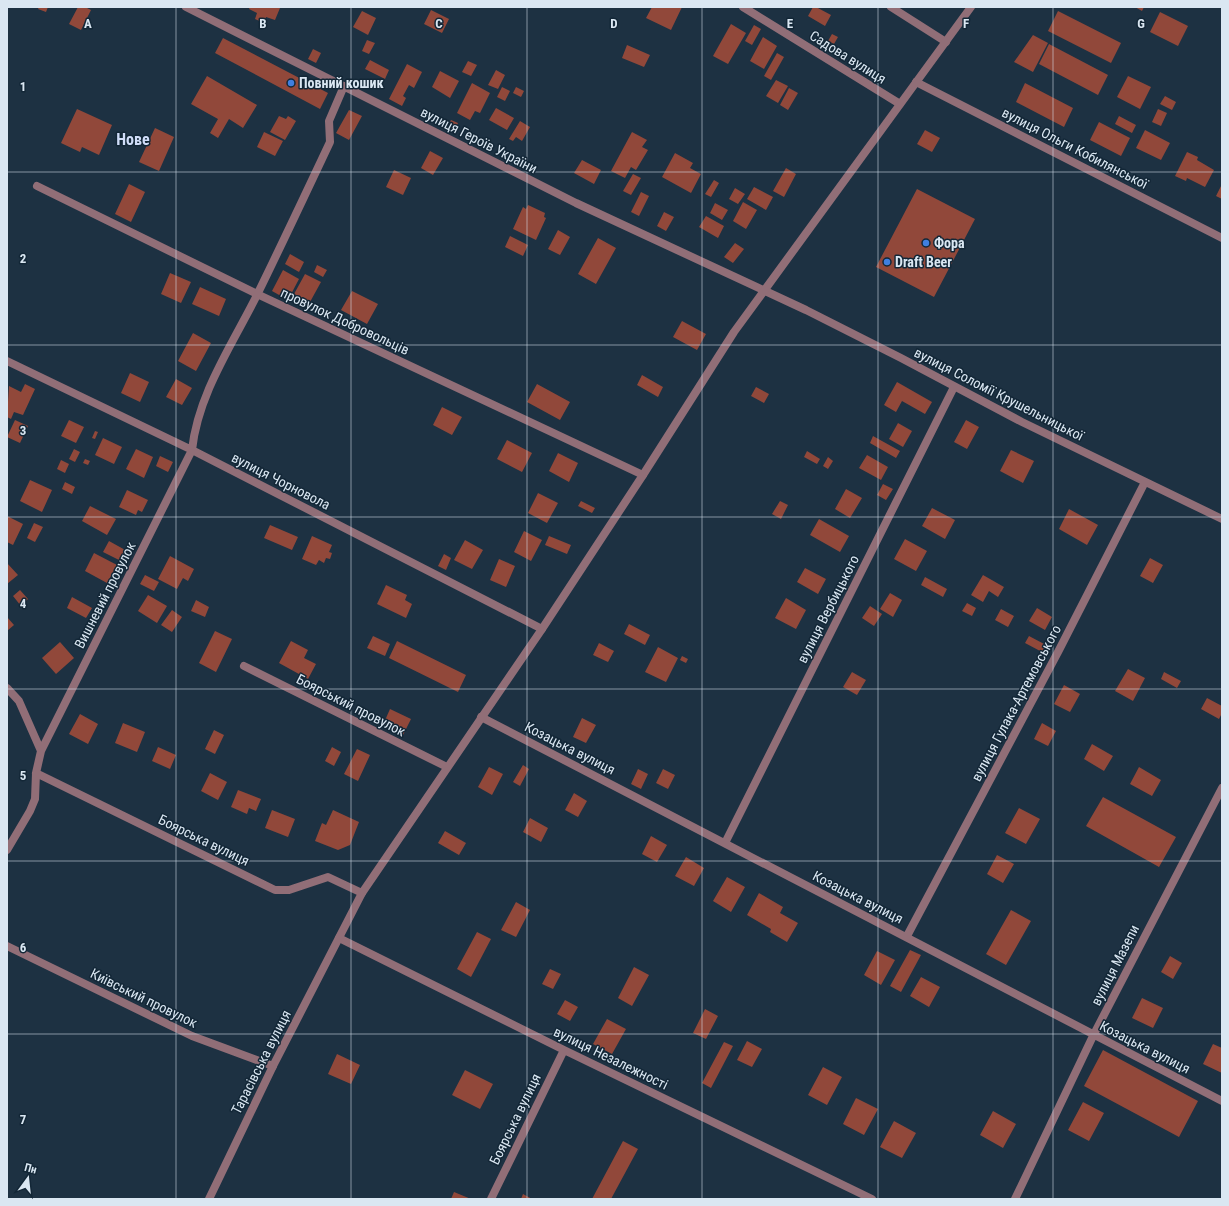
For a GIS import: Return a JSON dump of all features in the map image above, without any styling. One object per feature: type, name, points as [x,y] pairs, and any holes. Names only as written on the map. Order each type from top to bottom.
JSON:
[{"type":"street","name":"вулиця Героїв України","points":[[186,7],[576,203],[763,291]]},
{"type":"street","name":"Садова вулиця","points":[[743,7],[900,104]]},
{"type":"street","points":[[891,7],[946,42]]},
{"type":"street","name":"Тарасівська вулиця","points":[[209,1199],[273,1066],[362,893],[542,629],[643,475],[734,332],[971,7]]},
{"type":"street","name":"вулиця Ольги Кобилянської","points":[[916,82],[1222,238]]},
{"type":"street","points":[[192,450],[194,428],[201,407],[258,294],[330,142],[329,121],[344,86]]},
{"type":"street","name":"провулок Добровольців","points":[[37,186],[258,294],[643,475]]},
{"type":"street","name":"вулиця Соломії Крушельницької","points":[[763,291],[901,358],[1022,422],[1222,519]]},
{"type":"street","name":"вулиця Чорновола","points":[[7,361],[192,450],[542,629]]},
{"type":"street","name":"вулиця Вербицького","points":[[725,843],[954,387]]},
{"type":"street","name":"Вишневий провулок","points":[[7,850],[30,811],[35,799],[36,773],[41,751],[192,450]]},
{"type":"street","name":"вулиця Гулака-Артемовського","points":[[907,936],[1055,658],[1145,482]]},
{"type":"street","name":"Боярський провулок","points":[[244,666],[447,768]]},
{"type":"street","points":[[7,688],[19,701],[41,751]]},
{"type":"street","name":"Козацька вулиця","points":[[481,717],[907,936],[1093,1036],[1222,1101]]},
{"type":"street","name":"Боярська вулиця","points":[[36,773],[275,890],[289,890],[328,876],[362,893]]},
{"type":"street","name":"вулиця Мазепи","points":[[1015,1199],[1093,1036],[1222,788]]},
{"type":"street","name":"вулиця Незалежності","points":[[339,938],[564,1050],[872,1199]]},
{"type":"street","name":"Київський провулок","points":[[7,946],[192,1036],[273,1066]]},
{"type":"street","name":"Боярська вулиця","points":[[491,1199],[564,1050]]},
{"type":"building","points":[[39,7],[48,7],[46,12],[38,9]]},
{"type":"building","points":[[78,7],[85,7],[91,10],[81,30],[69,24]]},
{"type":"building","points":[[250,7],[280,8],[275,20],[266,17],[264,23],[255,19],[257,13],[249,9]]},
{"type":"building","points":[[652,7],[682,7],[671,30],[646,18]]},
{"type":"building","points":[[813,7],[816,7],[831,15],[825,26],[808,16]]},
{"type":"building","points":[[1135,7],[1144,7],[1142,11]]},
{"type":"building","points":[[431,10],[449,19],[442,33],[424,24]]},
{"type":"building","points":[[362,11],[376,18],[368,35],[353,27]]},
{"type":"building","points":[[1058,11],[1121,43],[1111,63],[1048,31]]},
{"type":"building","points":[[1160,12],[1188,26],[1178,46],[1150,32]]},
{"type":"building","points":[[731,24],[746,33],[728,64],[713,56]]},
{"type":"building","points":[[754,25],[761,29],[752,45],[745,41]]},
{"type":"building","points":[[832,34],[838,37],[834,44],[828,41]]},
{"type":"building","points":[[1033,35],[1048,43],[1033,72],[1014,62]]},
{"type":"building","points":[[763,37],[777,46],[764,69],[750,61]]},
{"type":"building","points":[[223,38],[328,93],[320,109],[215,53]]},
{"type":"building","points":[[367,40],[375,43],[369,54],[362,51]]},
{"type":"building","points":[[1049,44],[1108,75],[1098,95],[1039,64]]},
{"type":"building","points":[[627,45],[650,55],[644,67],[622,58]]},
{"type":"building","points":[[313,49],[321,53],[316,63],[308,59]]},
{"type":"building","points":[[777,53],[784,57],[771,80],[764,76]]},
{"type":"building","points":[[370,60],[389,70],[385,79],[365,69]]},
{"type":"building","points":[[468,61],[477,65],[471,76],[462,72]]},
{"type":"building","points":[[407,64],[422,72],[414,88],[409,85],[403,96],[406,98],[402,106],[389,99]]},
{"type":"building","points":[[496,70],[505,75],[498,89],[488,85]]},
{"type":"building","points":[[440,71],[459,81],[450,98],[432,87]]},
{"type":"building","points":[[207,76],[257,105],[243,128],[229,119],[218,138],[210,133],[218,119],[191,104]]},
{"type":"building","points":[[1128,76],[1151,87],[1140,109],[1117,97]]},
{"type":"building","points":[[776,80],[788,86],[778,103],[766,96]]},
{"type":"building","points":[[472,83],[490,93],[480,113],[475,111],[470,120],[457,113]]},
{"type":"building","points":[[1025,83],[1073,108],[1064,127],[1016,102]]},
{"type":"building","points":[[502,87],[510,91],[505,101],[497,97]]},
{"type":"building","points":[[516,87],[524,91],[521,97],[513,93]]},
{"type":"building","points":[[789,88],[798,93],[788,110],[780,105]]},
{"type":"building","points":[[1165,96],[1176,102],[1172,110],[1160,104]]},
{"type":"building","points":[[496,108],[514,118],[507,130],[489,120]]},
{"type":"building","points":[[77,109],[112,125],[99,155],[82,147],[80,152],[61,143]]},
{"type":"building","points":[[1158,109],[1167,113],[1161,126],[1152,122]]},
{"type":"building","points":[[349,110],[362,116],[349,140],[336,133]]},
{"type":"building","points":[[279,116],[286,119],[288,116],[296,121],[285,140],[270,132]]},
{"type":"building","points":[[1119,116],[1136,125],[1132,133],[1115,124]]},
{"type":"building","points":[[451,120],[458,123],[454,132],[446,128]]},
{"type":"building","points":[[520,121],[530,127],[522,141],[516,137],[513,141],[509,139]]},
{"type":"building","points":[[1099,122],[1130,138],[1121,156],[1090,140]]},
{"type":"building","points":[[155,128],[174,137],[159,171],[139,162]]},
{"type":"building","points":[[925,130],[940,138],[932,152],[917,144]]},
{"type":"building","points":[[1145,130],[1170,143],[1161,160],[1136,148]]},
{"type":"building","points":[[264,132],[283,141],[275,156],[257,147]]},
{"type":"building","points":[[632,132],[647,140],[642,147],[648,150],[636,170],[631,167],[625,178],[611,171]]},
{"type":"building","points":[[430,151],[443,158],[433,175],[421,168]]},
{"type":"building","points":[[1187,152],[1198,157],[1197,160],[1214,170],[1205,187],[1187,178],[1186,181],[1175,176]]},
{"type":"building","points":[[675,153],[693,163],[690,168],[701,174],[691,193],[662,177]]},
{"type":"building","points":[[582,160],[601,170],[594,184],[574,173]]},
{"type":"building","points":[[786,168],[796,174],[784,197],[773,191]]},
{"type":"building","points":[[394,170],[411,178],[403,195],[386,187]]},
{"type":"building","points":[[633,174],[641,178],[631,195],[623,191]]},
{"type":"building","points":[[714,180],[719,183],[711,197],[705,194]]},
{"type":"building","points":[[129,184],[145,192],[131,222],[115,214]]},
{"type":"building","points":[[1222,184],[1222,199],[1216,196]]},
{"type":"building","points":[[754,187],[773,197],[766,210],[747,199]]},
{"type":"building","points":[[735,188],[745,194],[738,204],[729,199]]},
{"type":"building","name":"Фора","points":[[917,189],[975,219],[934,297],[876,267]]},
{"type":"building","points":[[641,192],[649,196],[639,216],[631,212]]},
{"type":"building","points":[[743,202],[757,210],[746,229],[733,221]]},
{"type":"building","points":[[715,203],[728,210],[722,220],[710,213]]},
{"type":"building","points":[[528,205],[545,213],[544,217],[546,218],[536,240],[513,229],[523,207],[526,209]]},
{"type":"building","points":[[664,212],[674,217],[666,231],[657,226]]},
{"type":"building","points":[[706,216],[724,226],[718,238],[699,227]]},
{"type":"building","points":[[558,230],[570,237],[560,255],[548,249]]},
{"type":"building","points":[[510,236],[528,245],[523,256],[505,247]]},
{"type":"building","points":[[598,238],[616,248],[596,284],[578,274]]},
{"type":"building","points":[[735,243],[744,249],[733,263],[724,257]]},
{"type":"building","points":[[290,254],[304,262],[299,272],[285,264]]},
{"type":"building","points":[[317,265],[327,270],[323,277],[314,272]]},
{"type":"building","points":[[283,270],[299,279],[288,300],[272,291]]},
{"type":"building","points":[[170,273],[191,282],[181,303],[161,294]]},
{"type":"building","points":[[305,274],[321,282],[310,302],[294,294]]},
{"type":"building","points":[[200,287],[226,299],[219,316],[192,304]]},
{"type":"building","points":[[352,291],[378,304],[367,324],[341,310]]},
{"type":"building","points":[[682,321],[706,334],[697,350],[673,337]]},
{"type":"building","points":[[193,333],[211,343],[196,371],[178,361]]},
{"type":"building","points":[[130,373],[149,382],[140,402],[121,393]]},
{"type":"building","points":[[642,375],[663,387],[658,397],[637,385]]},
{"type":"building","points":[[176,379],[192,388],[182,405],[166,397]]},
{"type":"building","points":[[897,382],[932,402],[925,414],[902,401],[896,412],[884,405]]},
{"type":"building","points":[[25,384],[35,389],[23,415],[14,412],[11,419],[7,417],[9,386],[21,392]]},
{"type":"building","points":[[537,384],[570,402],[560,420],[527,402]]},
{"type":"building","points":[[756,387],[769,394],[764,403],[751,396]]},
{"type":"building","points":[[442,407],[462,417],[452,435],[433,425]]},
{"type":"building","points":[[15,420],[28,426],[20,443],[7,437]]},
{"type":"building","points":[[69,420],[84,427],[76,443],[61,436]]},
{"type":"building","points":[[966,420],[979,427],[967,449],[954,442]]},
{"type":"building","points":[[898,423],[912,431],[903,447],[889,439]]},
{"type":"building","points":[[95,431],[98,432],[95,439],[92,438]]},
{"type":"building","points":[[873,436],[900,451],[896,458],[870,443]]},
{"type":"building","points":[[103,438],[122,447],[114,464],[95,455]]},
{"type":"building","points":[[507,440],[532,453],[522,472],[497,459]]},
{"type":"building","points":[[74,449],[80,452],[75,462],[69,459]]},
{"type":"building","points":[[136,449],[153,457],[144,478],[126,469]]},
{"type":"building","points":[[1011,450],[1034,461],[1023,483],[1000,471]]},
{"type":"building","points":[[807,451],[820,459],[817,464],[804,457]]},
{"type":"building","points":[[558,453],[578,463],[569,482],[549,471]]},
{"type":"building","points":[[867,455],[888,467],[881,480],[859,468]]},
{"type":"building","points":[[160,456],[173,462],[168,472],[156,466]]},
{"type":"building","points":[[828,457],[833,461],[828,469],[823,466]]},
{"type":"building","points":[[85,459],[90,461],[88,465],[83,463]]},
{"type":"building","points":[[61,460],[69,464],[65,473],[57,469]]},
{"type":"building","points":[[30,480],[52,490],[42,512],[20,501]]},
{"type":"building","points":[[65,482],[75,487],[72,494],[62,489]]},
{"type":"building","points":[[883,484],[893,489],[886,500],[877,495]]},
{"type":"building","points":[[846,489],[862,498],[850,518],[835,509]]},
{"type":"building","points":[[127,490],[148,500],[142,512],[138,510],[136,515],[119,507]]},
{"type":"building","points":[[538,493],[558,503],[547,523],[528,513]]},
{"type":"building","points":[[581,501],[595,508],[592,513],[578,506]]},
{"type":"building","points":[[780,501],[788,505],[781,519],[772,514]]},
{"type":"building","points":[[90,506],[116,519],[107,535],[82,521]]},
{"type":"building","points":[[932,508],[955,520],[945,539],[922,526]]},
{"type":"building","points":[[1069,509],[1098,525],[1087,545],[1059,529]]},
{"type":"building","points":[[7,516],[23,524],[13,545],[7,542]]},
{"type":"building","points":[[819,519],[849,536],[840,552],[810,535]]},
{"type":"building","points":[[34,523],[43,527],[35,542],[27,538]]},
{"type":"building","points":[[270,525],[298,537],[292,550],[264,538]]},
{"type":"building","points":[[524,531],[542,540],[531,561],[514,552]]},
{"type":"building","points":[[312,536],[332,545],[329,552],[332,553],[330,559],[326,558],[324,563],[319,560],[316,565],[302,559]]},
{"type":"building","points":[[549,536],[571,545],[567,554],[545,545]]},
{"type":"building","points":[[905,539],[927,551],[916,571],[894,559]]},
{"type":"building","points":[[465,540],[483,550],[472,569],[454,560]]},
{"type":"building","points":[[109,541],[127,551],[121,561],[103,552]]},
{"type":"building","points":[[94,553],[117,565],[107,583],[85,571]]},
{"type":"building","points":[[444,554],[451,558],[446,570],[438,566]]},
{"type":"building","points":[[170,556],[194,569],[188,581],[183,578],[177,589],[158,579]]},
{"type":"building","points":[[1150,558],[1163,565],[1153,583],[1140,576]]},
{"type":"building","points":[[499,559],[515,566],[506,587],[490,580]]},
{"type":"building","points":[[7,563],[18,575],[7,584]]},
{"type":"building","points":[[805,568],[826,579],[818,594],[797,582]]},
{"type":"building","points":[[145,575],[159,582],[154,591],[140,584]]},
{"type":"building","points":[[983,575],[1004,587],[998,597],[989,591],[983,602],[971,595]]},
{"type":"building","points":[[925,577],[947,589],[943,597],[921,585]]},
{"type":"building","points":[[386,585],[407,595],[405,600],[412,604],[406,618],[377,604]]},
{"type":"building","points":[[20,590],[28,599],[21,606],[13,596]]},
{"type":"building","points":[[890,593],[902,600],[893,617],[880,609]]},
{"type":"building","points":[[148,595],[167,606],[157,623],[138,611]]},
{"type":"building","points":[[72,597],[92,608],[86,618],[67,608]]},
{"type":"building","points":[[786,598],[806,610],[796,629],[775,618]]},
{"type":"building","points":[[196,600],[209,607],[205,617],[191,611]]},
{"type":"building","points":[[967,603],[976,608],[972,616],[962,611]]},
{"type":"building","points":[[870,606],[882,614],[874,626],[862,618]]},
{"type":"building","points":[[1037,608],[1052,617],[1045,630],[1029,621]]},
{"type":"building","points":[[1001,609],[1014,616],[1008,627],[995,620]]},
{"type":"building","points":[[172,610],[182,617],[172,632],[161,625]]},
{"type":"building","points":[[7,617],[14,625],[7,631]]},
{"type":"building","points":[[629,624],[650,635],[645,645],[624,634]]},
{"type":"building","points":[[215,631],[232,639],[216,672],[199,663]]},
{"type":"building","points":[[373,636],[390,644],[385,656],[367,648]]},
{"type":"building","points":[[1029,636],[1046,645],[1042,652],[1025,643]]},
{"type":"building","points":[[291,641],[308,650],[304,658],[316,664],[308,679],[279,663]]},
{"type":"building","points":[[397,641],[466,675],[458,692],[389,658]]},
{"type":"building","points":[[60,642],[74,658],[56,674],[42,658]]},
{"type":"building","points":[[599,643],[614,651],[608,662],[593,655]]},
{"type":"building","points":[[658,647],[678,658],[666,682],[645,672]]},
{"type":"building","points":[[682,656],[688,659],[686,663],[680,660]]},
{"type":"building","points":[[1128,669],[1145,678],[1133,701],[1115,691]]},
{"type":"building","points":[[852,672],[866,680],[857,695],[843,687]]},
{"type":"building","points":[[1164,672],[1181,681],[1177,688],[1161,679]]},
{"type":"building","points":[[1064,685],[1080,694],[1070,712],[1054,704]]},
{"type":"building","points":[[1207,698],[1222,706],[1222,713],[1219,719],[1201,709]]},
{"type":"building","points":[[390,709],[411,719],[403,735],[383,725]]},
{"type":"building","points":[[80,714],[98,724],[88,744],[69,734]]},
{"type":"building","points":[[582,718],[596,725],[586,743],[573,737]]},
{"type":"building","points":[[123,723],[145,732],[137,752],[115,743]]},
{"type":"building","points":[[1042,723],[1056,731],[1048,746],[1034,739]]},
{"type":"building","points":[[214,730],[224,735],[215,754],[205,749]]},
{"type":"building","points":[[1092,744],[1113,756],[1104,771],[1084,759]]},
{"type":"building","points":[[158,747],[176,755],[170,769],[152,761]]},
{"type":"building","points":[[332,747],[341,752],[334,766],[325,761]]},
{"type":"building","points":[[357,749],[370,755],[358,781],[344,774]]},
{"type":"building","points":[[523,765],[529,769],[520,786],[513,782]]},
{"type":"building","points":[[489,767],[503,774],[492,795],[478,787]]},
{"type":"building","points":[[1139,767],[1161,780],[1152,796],[1130,784]]},
{"type":"building","points":[[638,769],[648,774],[641,789],[631,784]]},
{"type":"building","points":[[663,769],[675,775],[668,789],[656,783]]},
{"type":"building","points":[[210,773],[227,782],[218,800],[201,791]]},
{"type":"building","points":[[238,790],[261,799],[256,811],[249,808],[247,814],[231,807]]},
{"type":"building","points":[[574,793],[587,801],[578,817],[565,810]]},
{"type":"building","points":[[1103,797],[1176,837],[1159,867],[1086,826]]},
{"type":"building","points":[[1019,808],[1040,819],[1026,844],[1005,833]]},
{"type":"building","points":[[272,810],[295,819],[288,837],[265,828]]},
{"type":"building","points":[[333,810],[359,822],[350,845],[338,850],[315,841],[322,823],[326,825]]},
{"type":"building","points":[[530,818],[548,828],[541,842],[523,832]]},
{"type":"building","points":[[445,831],[466,843],[459,855],[438,843]]},
{"type":"building","points":[[651,836],[667,845],[657,862],[642,854]]},
{"type":"building","points":[[997,855],[1014,864],[1003,883],[987,874]]},
{"type":"building","points":[[686,857],[704,868],[694,886],[675,876]]},
{"type":"building","points":[[727,877],[745,887],[731,912],[713,901]]},
{"type":"building","points":[[759,893],[783,907],[780,913],[798,923],[787,942],[770,932],[771,929],[747,915]]},
{"type":"building","points":[[516,902],[530,910],[516,937],[501,930]]},
{"type":"building","points":[[1011,910],[1031,921],[1006,965],[986,954]]},
{"type":"building","points":[[477,932],[491,939],[471,977],[457,969]]},
{"type":"building","points":[[910,950],[921,955],[901,992],[890,986]]},
{"type":"building","points":[[877,951],[895,960],[881,985],[864,975]]},
{"type":"building","points":[[1170,956],[1182,963],[1173,979],[1161,972]]},
{"type":"building","points":[[634,967],[649,975],[632,1006],[618,998]]},
{"type":"building","points":[[550,969],[561,974],[553,989],[542,984]]},
{"type":"building","points":[[921,977],[940,987],[929,1007],[910,996]]},
{"type":"building","points":[[1142,998],[1163,1008],[1153,1028],[1132,1018]]},
{"type":"building","points":[[565,1000],[578,1007],[570,1021],[557,1014]]},
{"type":"building","points":[[705,1009],[718,1016],[706,1039],[693,1033]]},
{"type":"building","points":[[607,1019],[626,1029],[612,1054],[593,1044]]},
{"type":"building","points":[[747,1041],[762,1049],[752,1067],[737,1060]]},
{"type":"building","points":[[724,1042],[733,1046],[711,1088],[702,1083]]},
{"type":"building","points":[[1213,1044],[1222,1048],[1222,1073],[1203,1064]]},
{"type":"building","points":[[1103,1050],[1198,1101],[1179,1137],[1084,1086]]},
{"type":"building","points":[[337,1054],[360,1065],[351,1084],[328,1074]]},
{"type":"building","points":[[823,1067],[842,1077],[827,1105],[808,1095]]},
{"type":"building","points":[[465,1070],[493,1084],[480,1109],[452,1095]]},
{"type":"building","points":[[856,1098],[878,1109],[864,1135],[843,1124]]},
{"type":"building","points":[[1083,1102],[1104,1113],[1089,1141],[1068,1130]]},
{"type":"building","points":[[993,1111],[1016,1124],[1003,1148],[980,1135]]},
{"type":"building","points":[[894,1121],[916,1133],[902,1158],[880,1147]]},
{"type":"building","points":[[623,1141],[638,1149],[611,1199],[592,1199]]},
{"type":"building","points":[[454,1192],[471,1199],[451,1199]]},
{"type":"building","points":[[523,1194],[532,1199],[521,1199]]},
{"type":"place","name":"Повний кошик","points":[[291,83]]},
{"type":"place","name":"Фора","points":[[926,243]]},
{"type":"place","name":"Draft Beer","points":[[887,262]]},
{"type":"district","name":"Нове","points":[[133,139]]}]
